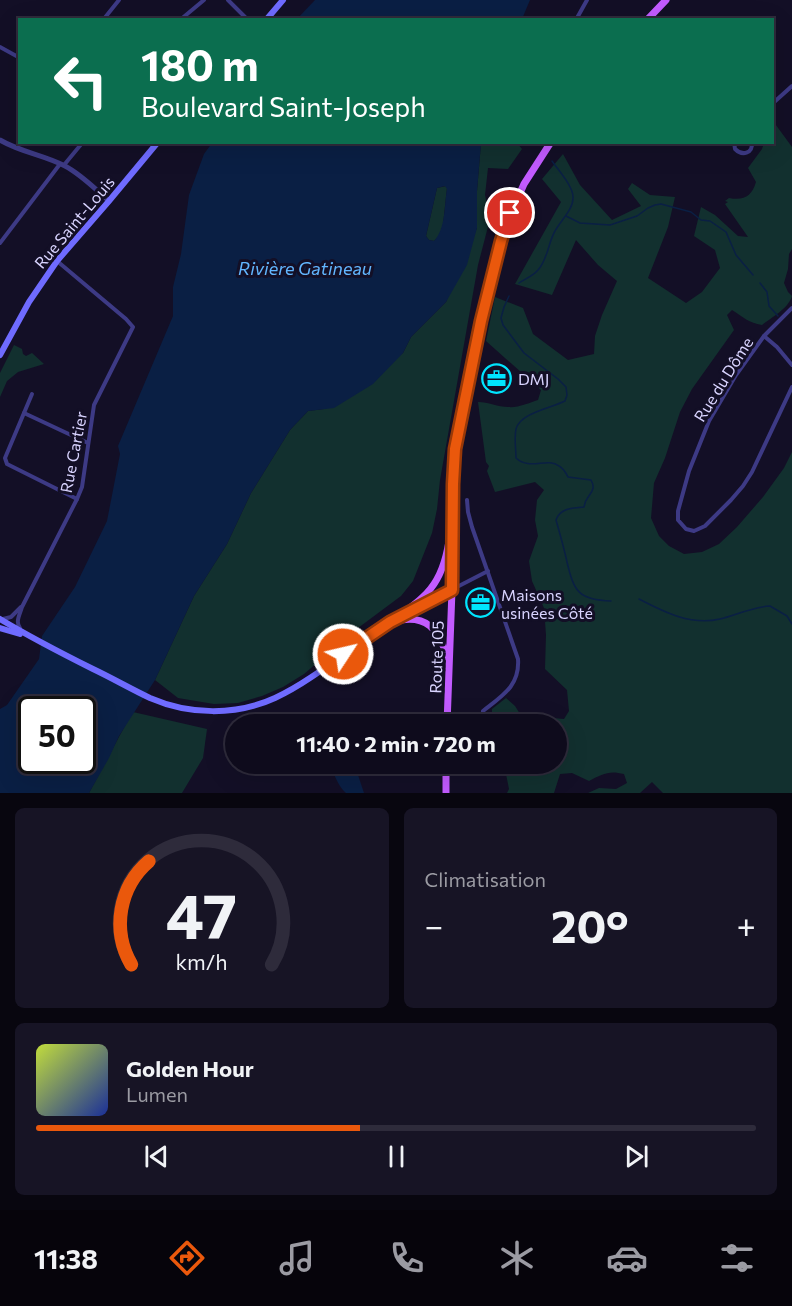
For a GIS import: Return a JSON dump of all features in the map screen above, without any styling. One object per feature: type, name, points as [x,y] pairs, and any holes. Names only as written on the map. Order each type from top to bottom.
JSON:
[{"type":"main road","points":[[268,18],[283,0]]},
{"type":"main road","points":[[649,18],[666,0]]},
{"type":"main road","name":"Rue Saint-Louis","points":[[0,355],[28,302],[57,261],[156,144]]},
{"type":"main road","points":[[0,618],[27,635],[152,698],[177,707],[209,711],[237,710],[263,703],[296,687],[421,600],[437,579],[447,553],[458,429],[501,241],[516,200],[550,144]]},
{"type":"main road","name":"Route 105","points":[[448,714],[453,484]]},
{"type":"main road","points":[[390,622],[452,590]]},
{"type":"main road","points":[[390,622],[413,619],[420,620],[433,628],[441,638],[450,665]]},
{"type":"main road","points":[[0,628],[27,635]]},
{"type":"main road","points":[[446,774],[446,793]]},
{"type":"street","points":[[105,18],[119,0]]},
{"type":"street","points":[[182,18],[204,0]]},
{"type":"street","points":[[228,0],[246,18]]},
{"type":"street","points":[[577,18],[587,0]]},
{"type":"street","points":[[0,46],[18,57]]},
{"type":"street","points":[[774,102],[792,86]]},
{"type":"street","points":[[0,140],[62,165],[76,173],[109,201]]},
{"type":"street","points":[[0,243],[81,144]]},
{"type":"street","points":[[735,144],[735,149],[740,153],[750,151],[752,144]]},
{"type":"street","name":"Rue Cartier","points":[[22,607],[82,487],[94,405],[133,327],[57,261]]},
{"type":"street","name":"Rue du Dôme","points":[[792,308],[764,336],[735,375],[709,421],[691,464],[677,515],[680,524],[686,529],[694,531],[705,526],[743,486],[752,472],[792,387]]},
{"type":"street","name":"Rue du Dôme","points":[[764,336],[792,365]]},
{"type":"street","points":[[32,394],[5,458],[7,464],[77,499]]},
{"type":"street","points":[[24,413],[88,443]]},
{"type":"street","points":[[467,500],[470,519],[515,649],[519,668],[512,685],[483,711]]},
{"type":"street","points":[[452,590],[488,571]]},
{"type":"street","points":[[0,618],[11,617],[22,607]]},
{"type":"street","points":[[22,607],[18,625],[27,635]]},
{"type":"green space","points":[[774,122],[792,147],[792,249],[784,283],[792,296],[783,309],[762,325],[732,310],[727,315],[734,330],[692,389],[680,412],[654,483],[651,518],[659,536],[669,546],[684,554],[702,552],[719,544],[737,527],[763,497],[784,468],[792,452],[792,793],[663,793],[652,782],[640,793],[588,793],[599,788],[616,789],[627,783],[624,774],[614,772],[589,781],[572,773],[567,773],[567,714],[569,711],[567,690],[545,669],[544,608],[532,581],[529,561],[538,536],[535,520],[537,500],[544,490],[535,482],[495,492],[487,471],[489,466],[486,462],[478,402],[504,407],[520,406],[538,400],[541,390],[486,341],[495,297],[523,308],[533,334],[568,360],[594,354],[595,336],[617,281],[598,265],[576,240],[552,295],[515,284],[561,202],[542,179],[563,154],[580,185],[612,220],[641,206],[628,189],[632,183],[650,195],[675,197],[668,227],[648,278],[686,303],[702,292],[720,268],[715,250],[694,236],[701,207],[715,215],[738,236],[748,237],[725,204],[728,202],[725,201],[729,198],[743,198],[750,194],[756,182],[748,168],[764,144],[774,144]]},
{"type":"green space","points":[[481,144],[518,144],[522,149],[508,169],[488,168],[485,195],[490,219],[478,265],[432,533],[413,581],[401,596],[358,628],[304,674],[283,687],[238,703],[214,704],[178,698],[155,680],[194,596],[227,544],[251,493],[290,430],[308,411],[324,409],[403,353],[411,337],[446,302],[477,228]]},
{"type":"green space","points":[[446,186],[440,235],[434,241],[429,240],[426,236],[437,188]]},
{"type":"green space","points":[[14,345],[22,349],[26,356],[32,353],[44,364],[18,372],[7,381],[0,397],[0,373]]},
{"type":"green space","points":[[506,698],[520,714],[492,714],[492,709]]},
{"type":"green space","points":[[133,712],[207,729],[203,758],[182,793],[89,793]]},
{"type":"green space","points":[[506,774],[560,774],[554,793],[507,793],[509,789]]},
{"type":"water","points":[[315,0],[530,0],[522,18],[298,18]]},
{"type":"water","name":"Rivière Gatineau","points":[[211,144],[481,144],[477,228],[467,265],[446,302],[411,337],[403,353],[373,384],[334,408],[308,411],[290,430],[251,493],[227,544],[194,596],[155,680],[119,736],[89,793],[0,793],[0,709],[7,705],[39,659],[42,636],[75,587],[107,521],[120,454],[118,446],[173,316],[173,287],[181,254],[189,195],[204,154]],"holes":[[[445,186],[447,189],[443,223],[434,241],[429,240],[426,236],[437,188]]]},
{"type":"water","points":[[334,774],[358,774],[364,793],[346,793]]},
{"type":"waterway","points":[[519,283],[534,274],[541,266],[557,227],[569,211],[572,202],[571,189],[552,161]]},
{"type":"waterway","points":[[566,216],[580,223],[610,225],[637,216],[648,208],[661,204],[691,212],[701,220],[710,221],[726,232],[736,255],[753,275]]},
{"type":"waterway","points":[[760,283],[767,292],[769,306],[778,316]]},
{"type":"waterway","points":[[509,296],[501,318],[503,325],[524,353],[566,387],[567,395],[565,401],[530,415],[519,423],[515,432],[516,458],[521,462],[533,464],[554,464],[562,468],[568,477],[591,480],[593,488],[584,507],[564,511],[556,520],[572,581],[576,587],[592,599],[611,601]]},
{"type":"waterway","points":[[639,599],[668,613],[699,621],[720,619],[750,609],[770,606],[787,616],[792,624]]},
{"type":"place","name":"DMJ","points":[[497,378]]},
{"type":"place","name":"Maisons usinées Côté","points":[[480,603]]},
{"type":"route","points":[[343,654],[390,622],[452,590],[453,484],[458,429],[481,321],[510,213]]}]
